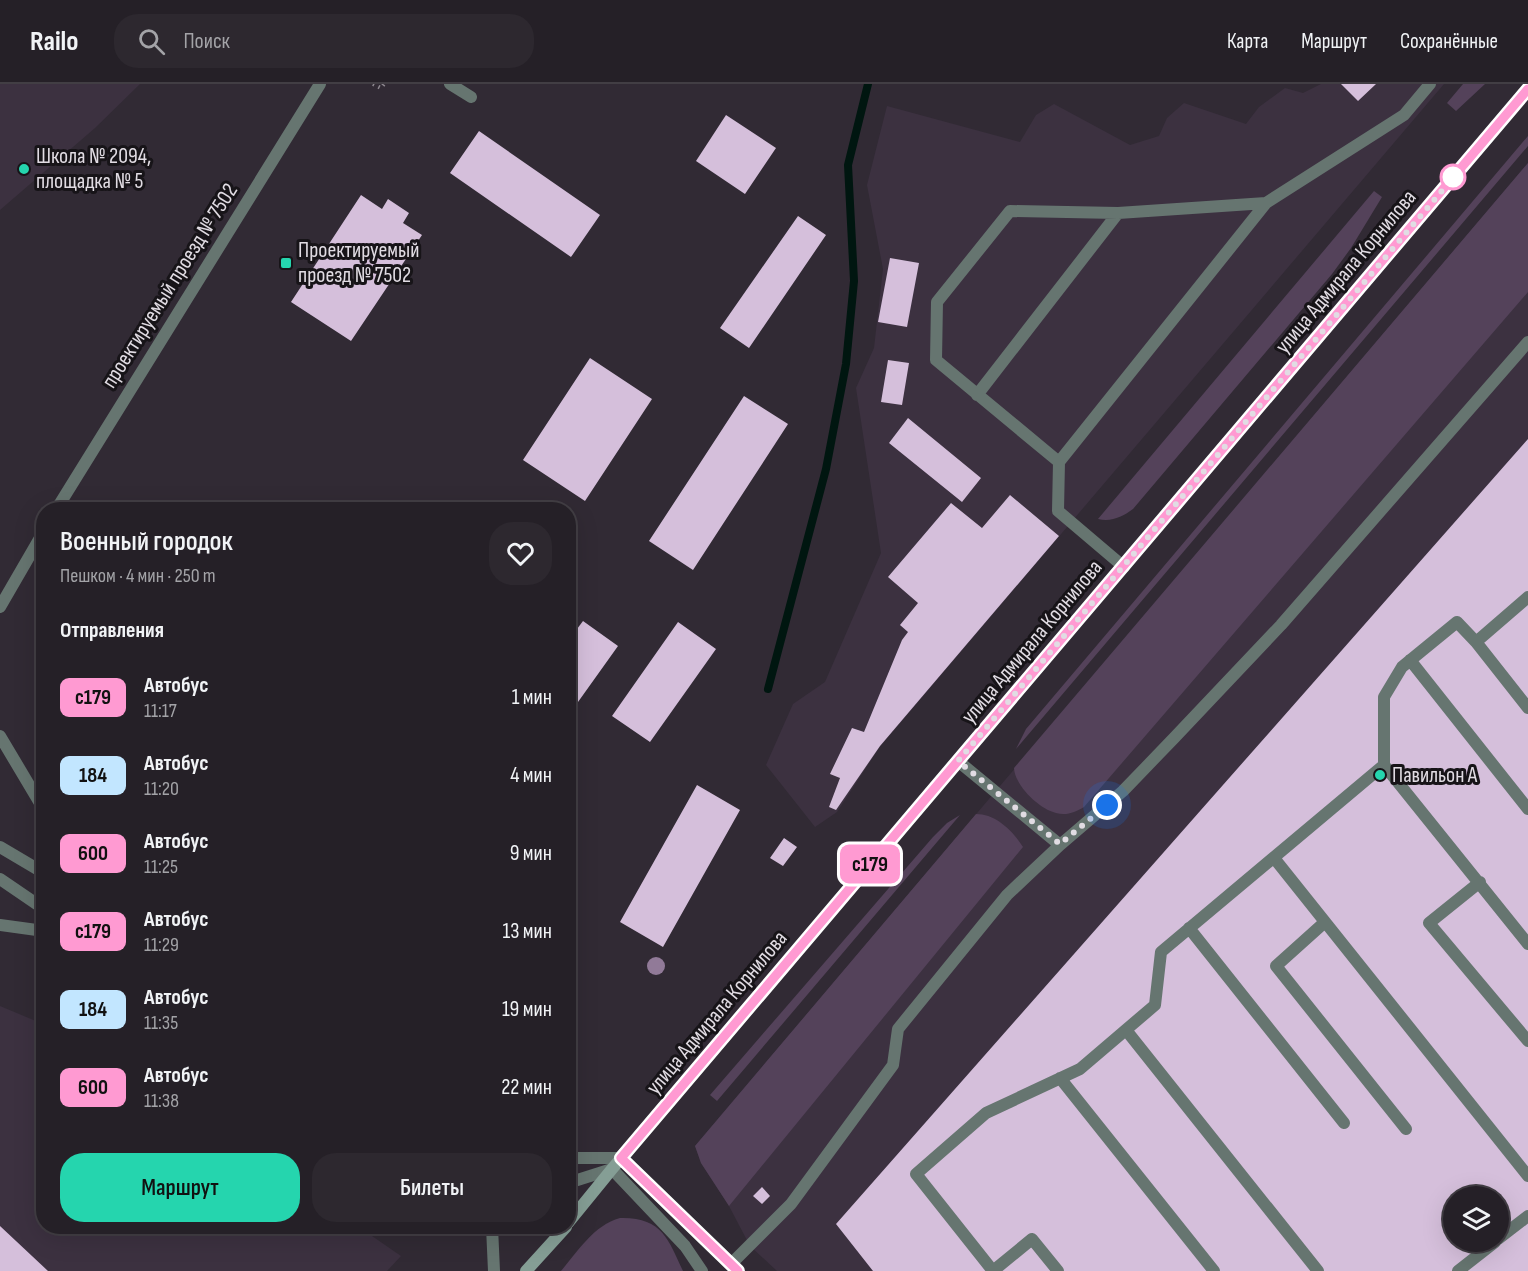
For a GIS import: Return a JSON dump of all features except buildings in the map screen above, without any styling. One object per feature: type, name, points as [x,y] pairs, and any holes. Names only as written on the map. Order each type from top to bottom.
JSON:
[{"type":"main road","name":"улица Адмирала Корнилова","points":[[576,1213],[1528,89]]},
{"type":"main road","points":[[526,1271],[560,1234]]},
{"type":"street","name":"проектируемый проезд № 7502","points":[[61,502],[320,84]]},
{"type":"street","points":[[450,84],[471,97]]},
{"type":"street","points":[[1124,567],[1058,511],[1059,462],[1266,203],[1404,115],[1430,84]]},
{"type":"street","points":[[1059,462],[936,360],[937,302],[1010,211],[1118,213],[1266,203]]},
{"type":"street","points":[[977,394],[1118,213]]},
{"type":"street","points":[[576,1158],[621,1158],[735,1267],[791,1204],[893,1065],[898,1029],[1007,895],[1060,844],[1123,791],[1273,633],[1528,342]]},
{"type":"street","points":[[0,607],[36,545]]},
{"type":"street","points":[[1476,642],[1528,597]]},
{"type":"street","points":[[1528,708],[1476,642],[1457,622],[1402,667],[1384,697],[1384,765],[1528,944]]},
{"type":"street","points":[[1410,660],[1528,809]]},
{"type":"street","points":[[0,736],[36,797]]},
{"type":"street","points":[[958,761],[1060,844]]},
{"type":"street","points":[[1058,1271],[1032,1239],[993,1271],[916,1174],[986,1113],[1080,1069],[1155,1005],[1161,952],[1384,765]]},
{"type":"street","points":[[0,847],[36,868]]},
{"type":"street","points":[[1274,858],[1528,1176]]},
{"type":"street","points":[[0,879],[36,904]]},
{"type":"street","points":[[1480,882],[1429,923],[1528,1041]]},
{"type":"street","points":[[1325,922],[1276,966],[1406,1129]]},
{"type":"street","points":[[0,925],[36,930]]},
{"type":"street","points":[[1189,928],[1344,1123]]},
{"type":"street","points":[[1126,1030],[1318,1271]]},
{"type":"street","points":[[1060,1078],[1214,1271]]},
{"type":"street","points":[[576,1180],[612,1169],[685,1246],[702,1271]]},
{"type":"street","points":[[1509,1231],[1528,1216]]},
{"type":"street","points":[[492,1234],[494,1271]]},
{"type":"street","points":[[1458,1271],[1482,1252]]},
{"type":"path","points":[[373,84],[381,88],[384,84]]},
{"type":"shaded area","name":"Школа № 2094, площадка № 5","points":[[0,84],[140,84],[95,128],[0,210]]},
{"type":"shaded area","points":[[1321,84],[1444,84],[879,748],[837,812],[815,827],[766,765],[793,704],[825,682],[881,553],[856,388],[874,348],[883,269],[867,185],[887,106],[1020,142],[1036,115],[1054,104],[1130,145],[1159,136],[1167,118],[1184,103],[1246,124],[1259,107],[1285,88],[1303,93]]},
{"type":"shaded area","points":[[1463,84],[1485,84],[1456,111],[1447,103]]},
{"type":"shaded area","points":[[1528,136],[1528,146],[1016,749],[1026,729]]},
{"type":"shaded area","points":[[1528,163],[1528,1271],[777,1271],[750,1246],[729,1206],[701,1163],[695,1146]]},
{"type":"shaded area","points":[[1528,163],[1528,292],[1084,807],[1071,813],[1060,814],[1042,807],[1023,789],[1015,775],[1014,768]]},
{"type":"shaded area","points":[[1374,191],[1382,197],[1332,274],[1133,509],[1117,518],[1098,519]]},
{"type":"shaded area","points":[[976,814],[990,817],[1003,824],[1023,847],[729,1206],[701,1163],[695,1146]]},
{"type":"shaded area","points":[[960,815],[717,1101],[710,1095],[933,837],[947,823]]},
{"type":"shaded area","points":[[0,1006],[36,1021],[36,1234],[369,1234],[401,1256],[387,1271],[0,1271]]},
{"type":"shaded area","points":[[620,1218],[645,1221],[662,1232],[683,1271],[561,1271],[594,1233],[602,1226]]},
{"type":"waterway","points":[[768,689],[826,469],[846,364],[854,281],[848,165],[868,84]]},
{"type":"bus line","name":"с179","points":[[738,1271],[621,1158],[1528,89]]},
{"type":"place","name":"Школа № 2094, площадка № 5","points":[[24,169]]},
{"type":"place","name":"Проектируемый проезд № 7502","points":[[286,263]]},
{"type":"place","name":"Павильон А","points":[[1380,775]]},
{"type":"route","points":[[1107,805],[1060,844],[958,761],[1457,173],[1453,177]]}]
